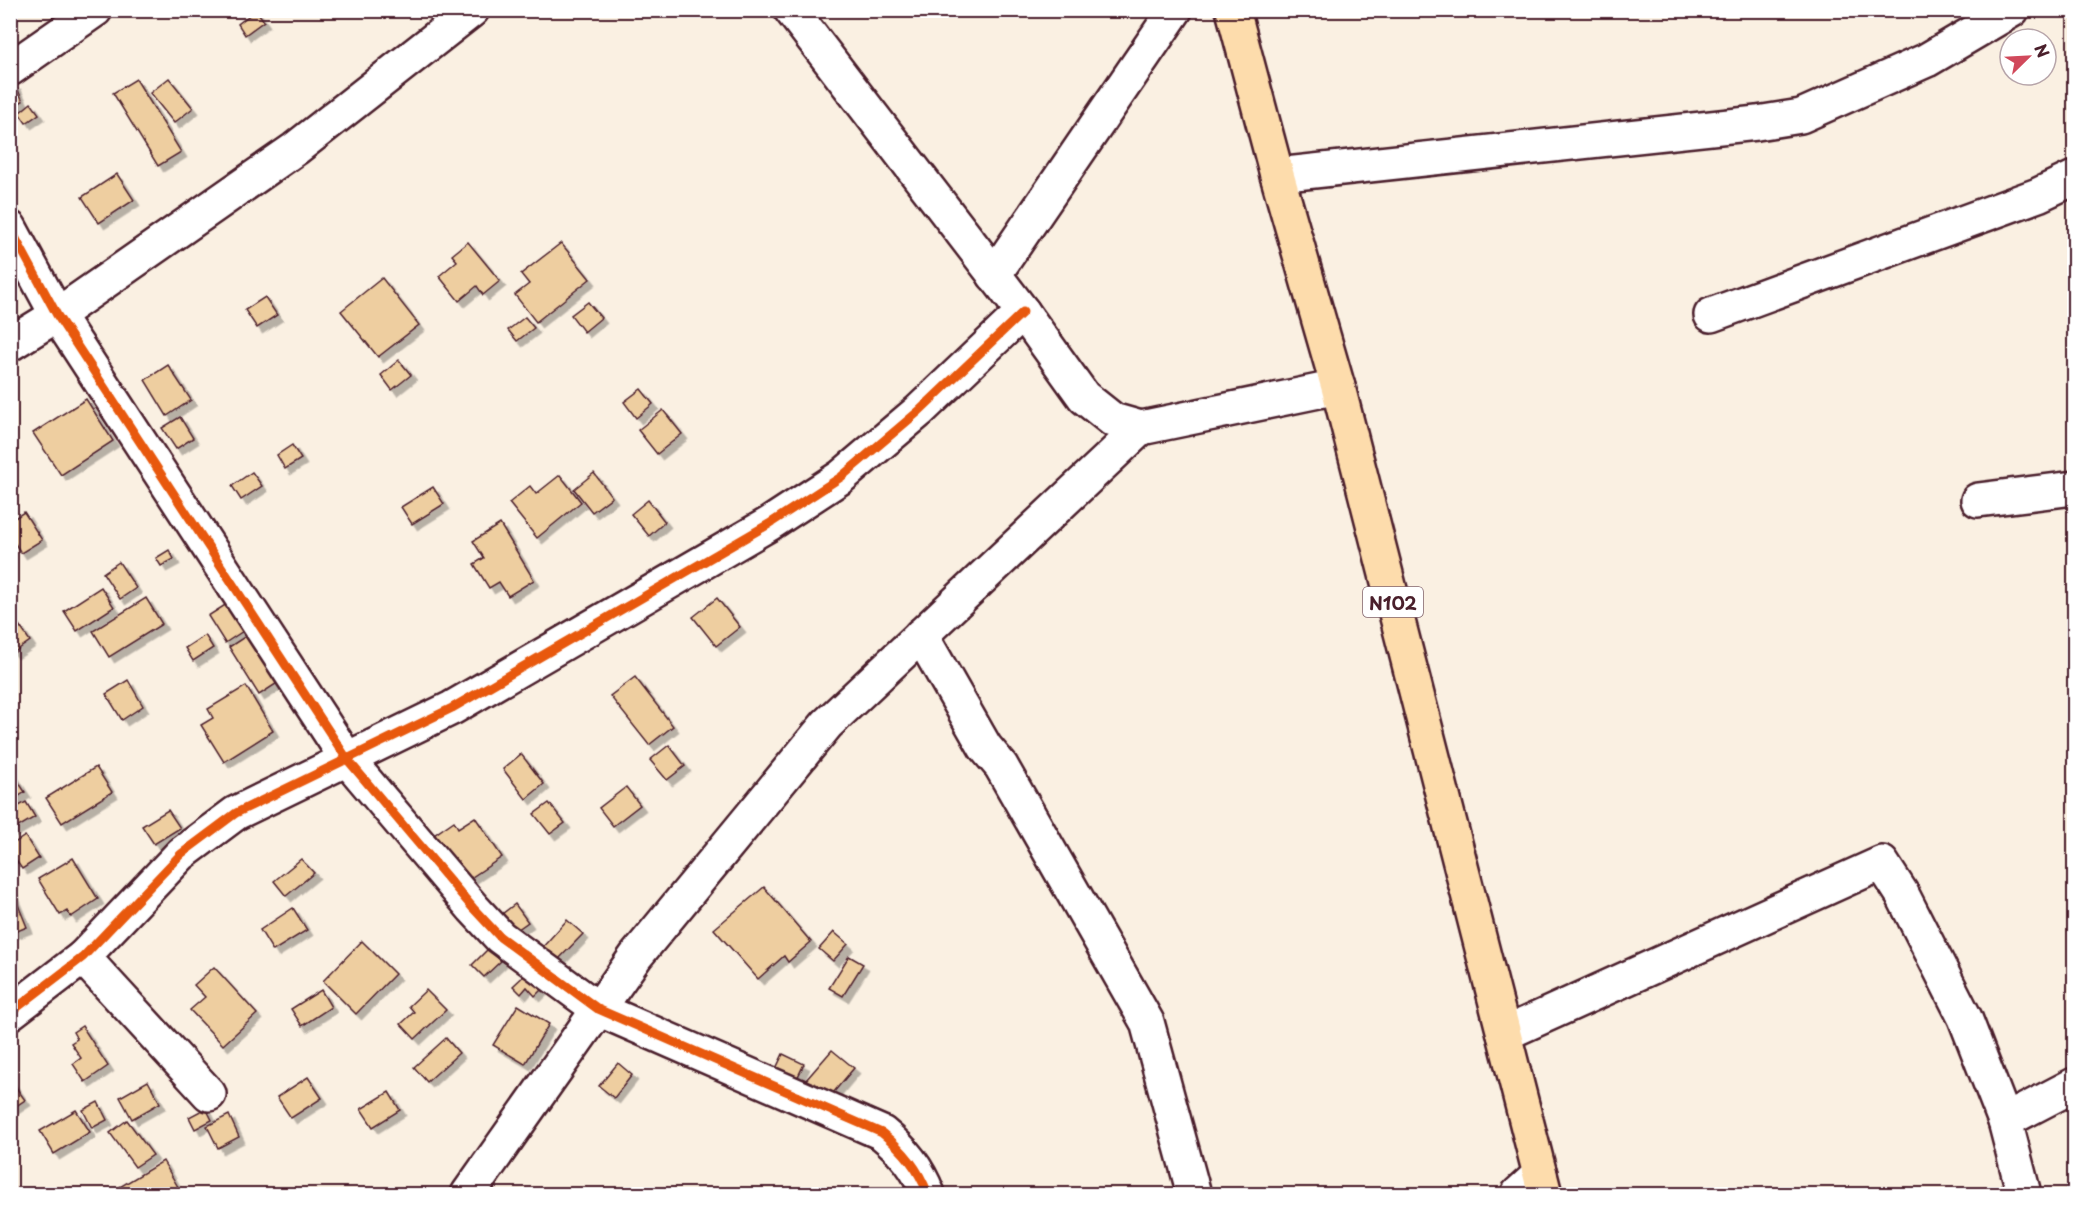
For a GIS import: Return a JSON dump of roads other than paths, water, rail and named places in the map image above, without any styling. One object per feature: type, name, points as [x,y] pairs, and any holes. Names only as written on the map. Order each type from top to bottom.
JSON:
[{"type":"main road","name":"N102","points":[[1233,10],[1277,175],[1338,387],[1504,1034],[1534,1188]]},
{"type":"street","points":[[10,69],[95,10]]},
{"type":"street","points":[[10,344],[57,315],[295,149],[472,10]]},
{"type":"street","points":[[791,10],[1023,312],[1084,397],[1113,420],[1140,428],[1338,387]]},
{"type":"street","points":[[994,275],[1175,10]]},
{"type":"street","points":[[1277,175],[1757,123],[1802,116],[1927,60],[2012,10]]},
{"type":"street","points":[[1711,315],[2038,195],[2074,178]]},
{"type":"street","points":[[10,228],[57,315],[347,759],[472,908],[500,936],[598,1010],[882,1133],[902,1150],[923,1182],[928,1194]]},
{"type":"street","points":[[10,1013],[83,957],[181,854],[236,813],[453,708],[769,524],[841,477],[919,411],[1023,312]]},
{"type":"street","points":[[468,1194],[636,956],[827,724],[1140,428]]},
{"type":"street","points":[[1978,500],[2074,488]]},
{"type":"street","points":[[921,635],[986,747],[1001,766],[1147,1022],[1194,1194]]},
{"type":"street","points":[[1504,1034],[1882,863],[1902,894],[1965,1018],[2006,1120],[2024,1194]]},
{"type":"street","points":[[83,957],[209,1094]]},
{"type":"street","points":[[2006,1120],[2074,1085]]}]
